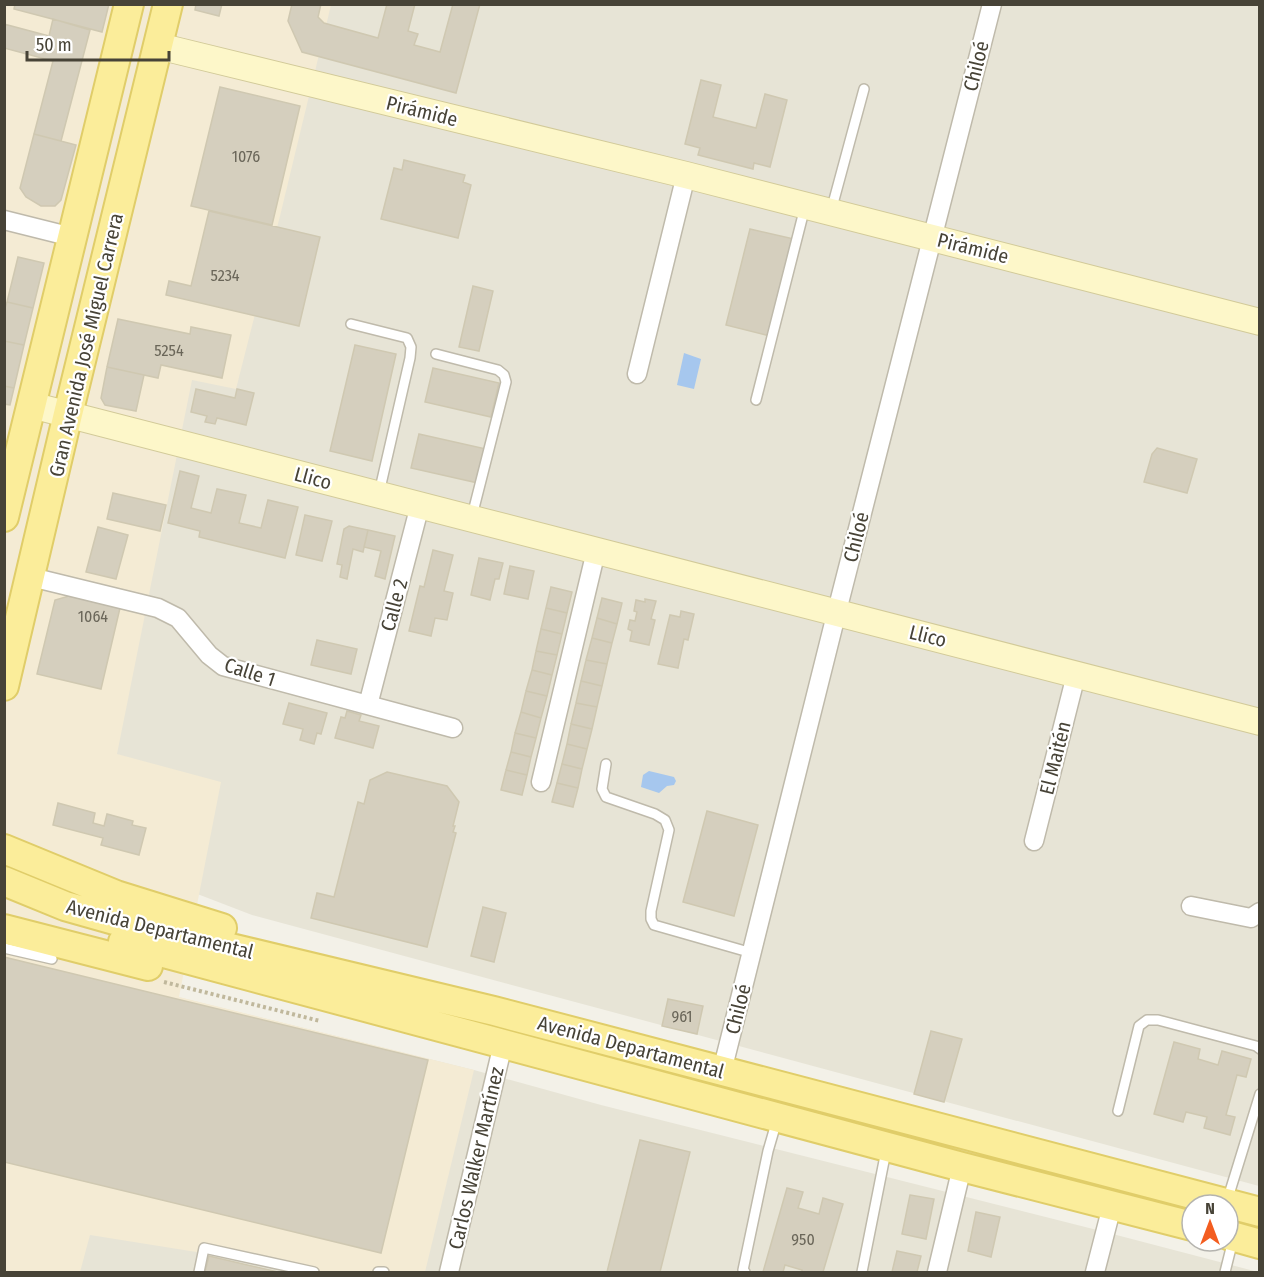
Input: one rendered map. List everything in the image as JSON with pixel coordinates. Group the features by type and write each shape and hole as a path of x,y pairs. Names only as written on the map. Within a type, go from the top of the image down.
{"main road":[{"name":"Gran Avenida José Miguel Carrera","path":"4,517 129,4"},
{"name":"Gran Avenida José Miguel Carrera","path":"4,686 168,4"},
{"path":"119,47 137,44 158,46"},
{"path":"4,849 116,895 262,940 395,976 494,1011"},
{"name":"Avenida Departamental","path":"4,881 65,906 118,921 494,1011 1189,1193"},
{"name":"Avenida Departamental","path":"4,903 68,927 962,1167 1180,1223"},
{"path":"4,929 360,1021 409,1029 471,1035"},
{"name":"Avenida Departamental","path":"1240,1207 1260,1212"}],"street":[{"name":"Chiloé","path":"722,1071 992,4"},
{"name":"Pirámide","path":"158,46 686,175 1260,322"},
{"path":"637,374 686,175"},
{"path":"4,220 72,237"},
{"name":"Llico","path":"31,405 1260,722"},
{"name":"Calle 2","path":"368,705 420,505"},
{"path":"541,782 596,551"},
{"name":"Calle 1","path":"31,577 158,608 178,618 209,655 223,666 453,728"},
{"name":"El Maitén","path":"1034,841 1076,675"},
{"path":"1191,906 1251,918 1260,912"},
{"name":"Carlos Walker Martínez","path":"448,1272 503,1044"},
{"path":"937,1272 962,1167"},
{"path":"1095,1272 1112,1206"}],"lane":[{"path":"831,212 864,89"},
{"path":"756,400 806,206"},
{"path":"351,324 407,338 411,347 379,495"},
{"path":"436,354 498,370 504,375 506,382 471,519"},
{"path":"606,764 602,789 606,797 655,814 665,820 669,830 651,911 654,925 752,953"},
{"path":"4,948 52,959"},
{"path":"1118,1111 1139,1026 1147,1020 1158,1020 1260,1049"},
{"path":"1230,1193 1260,1094"},
{"path":"745,1272 743,1270 766,1161 778,1117"},
{"path":"861,1272 887,1147"},
{"path":"199,1272 204,1248 314,1272"},
{"path":"1225,1272 1234,1253"},
{"path":"378,1272 384,1272"}],"shaded area":[{"path":"5,5 331,5 236,389 192,380 117,754 221,782 179,997 474,1070 425,1272 322,1272 90,1235 80,1272 5,1272"},
{"path":"196,5 1259,5 1259,1186 252,915 5,820"},
{"path":"178,997 474,1070 601,1105 1258,1272 5,1272"}],"water":[{"path":"684,353 701,359 694,389 677,385"},
{"path":"649,771 674,777 676,781 674,785 667,786 659,793 641,787 643,775"}],"building":[{"path":"15,4 109,4 102,32 14,9"},
{"path":"196,4 222,4 219,16 195,10"},
{"path":"292,4 321,4 318,17 324,23 378,38 387,4 415,4 408,31 418,34 414,45 440,52 453,4 480,4 456,93 302,52 288,21"},
{"path":"53,19 90,30 61,141 34,134 53,61 4,48 4,24 49,36"},
{"path":"701,80 721,85 713,117 756,128 765,94 787,100 770,167 754,163 753,169 698,155 700,148 685,144"},
{"path":"220,87 300,106 272,225 191,206"},
{"path":"34,134 76,145 61,200 55,206 41,206 26,197 20,188"},
{"path":"404,160 465,175 463,182 471,185 458,238 381,219 394,168 402,170"},
{"path":"209,211 320,237 299,326 166,295 169,281 191,286"},
{"path":"750,229 794,239 770,336 726,325"},
{"path":"18,257 44,263 33,308 7,302"},
{"path":"473,286 493,291 479,351 459,347"},
{"path":"7,302 33,308 24,345 4,341 4,311"},
{"path":"118,319 190,334 191,327 231,335 222,378 161,365 158,378 107,367"},
{"path":"4,341 24,345 14,388 4,386"},
{"path":"355,345 396,354 372,461 330,451"},
{"path":"107,367 144,375 136,411 105,405 101,398"},
{"path":"433,368 499,383 491,417 425,402"},
{"path":"4,386 14,388 10,405 4,404"},
{"path":"196,389 235,398 237,389 254,393 246,425 217,418 215,424 205,422 207,416 191,412"},
{"path":"419,434 486,449 478,483 411,468"},
{"path":"1157,448 1197,459 1187,493 1144,482 1152,454"},
{"path":"180,471 199,476 191,508 211,513 217,489 246,495 239,523 261,528 268,500 298,507 285,558 199,537 200,531 168,523"},
{"path":"113,493 166,505 160,531 107,519"},
{"path":"305,515 332,521 322,561 296,555"},
{"path":"349,526 368,530 363,552 353,549 347,579 340,577 342,565 337,564 344,529"},
{"path":"98,527 128,535 116,579 86,572"},
{"path":"368,530 395,536 385,579 375,576 381,551 364,547"},
{"path":"433,550 453,555 444,591 453,593 447,620 435,618 431,636 409,631 420,586 424,587"},
{"path":"479,558 503,563 499,579 495,579 490,600 471,595"},
{"path":"510,566 534,571 528,599 504,594"},
{"path":"551,587 572,592 567,613 546,608"},
{"path":"69,596 120,608 101,689 37,674 55,600"},
{"path":"602,598 622,603 617,624 597,618"},
{"path":"645,599 656,601 651,619 655,620 649,645 630,641 632,631 628,629 630,620 635,621 636,600 645,602"},
{"path":"546,608 567,613 562,634 541,629"},
{"path":"681,611 694,614 688,640 684,639 678,668 658,664 670,615 680,617"},
{"path":"597,618 617,624 612,643 592,638"},
{"path":"541,629 562,634 557,655 536,651"},
{"path":"592,638 612,643 607,664 586,660"},
{"path":"317,640 357,649 351,674 311,665"},
{"path":"536,651 557,655 552,675 532,670"},
{"path":"586,660 607,664 602,686 581,681"},
{"path":"532,670 552,675 547,696 526,691"},
{"path":"581,681 602,686 597,707 576,703"},
{"path":"526,691 547,696 541,718 521,712"},
{"path":"289,703 327,713 321,734 317,733 314,744 300,740 303,729 283,724"},
{"path":"576,703 597,707 592,729 571,724"},
{"path":"347,711 361,715 359,721 379,726 373,748 335,738 341,717 345,718"},
{"path":"521,712 541,718 536,738 515,733"},
{"path":"571,724 592,729 587,749 567,744"},
{"path":"515,733 536,738 531,757 511,752"},
{"path":"567,744 587,749 582,769 562,764"},
{"path":"511,752 531,757 527,775 506,770"},
{"path":"562,764 582,769 578,788 557,783"},
{"path":"506,770 527,775 522,795 501,790"},
{"path":"387,772 447,786 459,802 453,826 455,826 453,832 456,833 427,947 311,918 317,893 334,897 358,802 364,804 370,780"},
{"path":"557,783 578,788 573,807 552,802"},
{"path":"58,803 95,813 93,823 104,826 107,814 133,821 132,825 146,828 139,855 101,845 103,838 53,825"},
{"path":"707,811 758,825 734,916 683,902"},
{"path":"483,907 506,913 494,962 471,956"},
{"path":"4,957 428,1060 381,1253 4,1162"},
{"path":"668,999 703,1006 697,1034 662,1026"},
{"path":"931,1031 962,1039 944,1102 914,1094"},
{"path":"1174,1042 1200,1049 1198,1059 1218,1065 1222,1051 1251,1059 1246,1077 1237,1075 1226,1115 1235,1117 1230,1135 1204,1128 1207,1117 1186,1112 1183,1122 1154,1114"},
{"path":"640,1140 690,1152 660,1272 607,1272"},
{"path":"787,1188 803,1192 798,1208 819,1214 823,1198 843,1204 823,1272 802,1272 802,1270 785,1265 783,1272 763,1272"},
{"path":"910,1195 934,1199 926,1239 902,1234"},
{"path":"976,1212 1000,1217 991,1257 968,1251"},
{"path":"897,1251 921,1256 917,1272 892,1272"},
{"path":"209,1256 278,1272 205,1272"}]}
